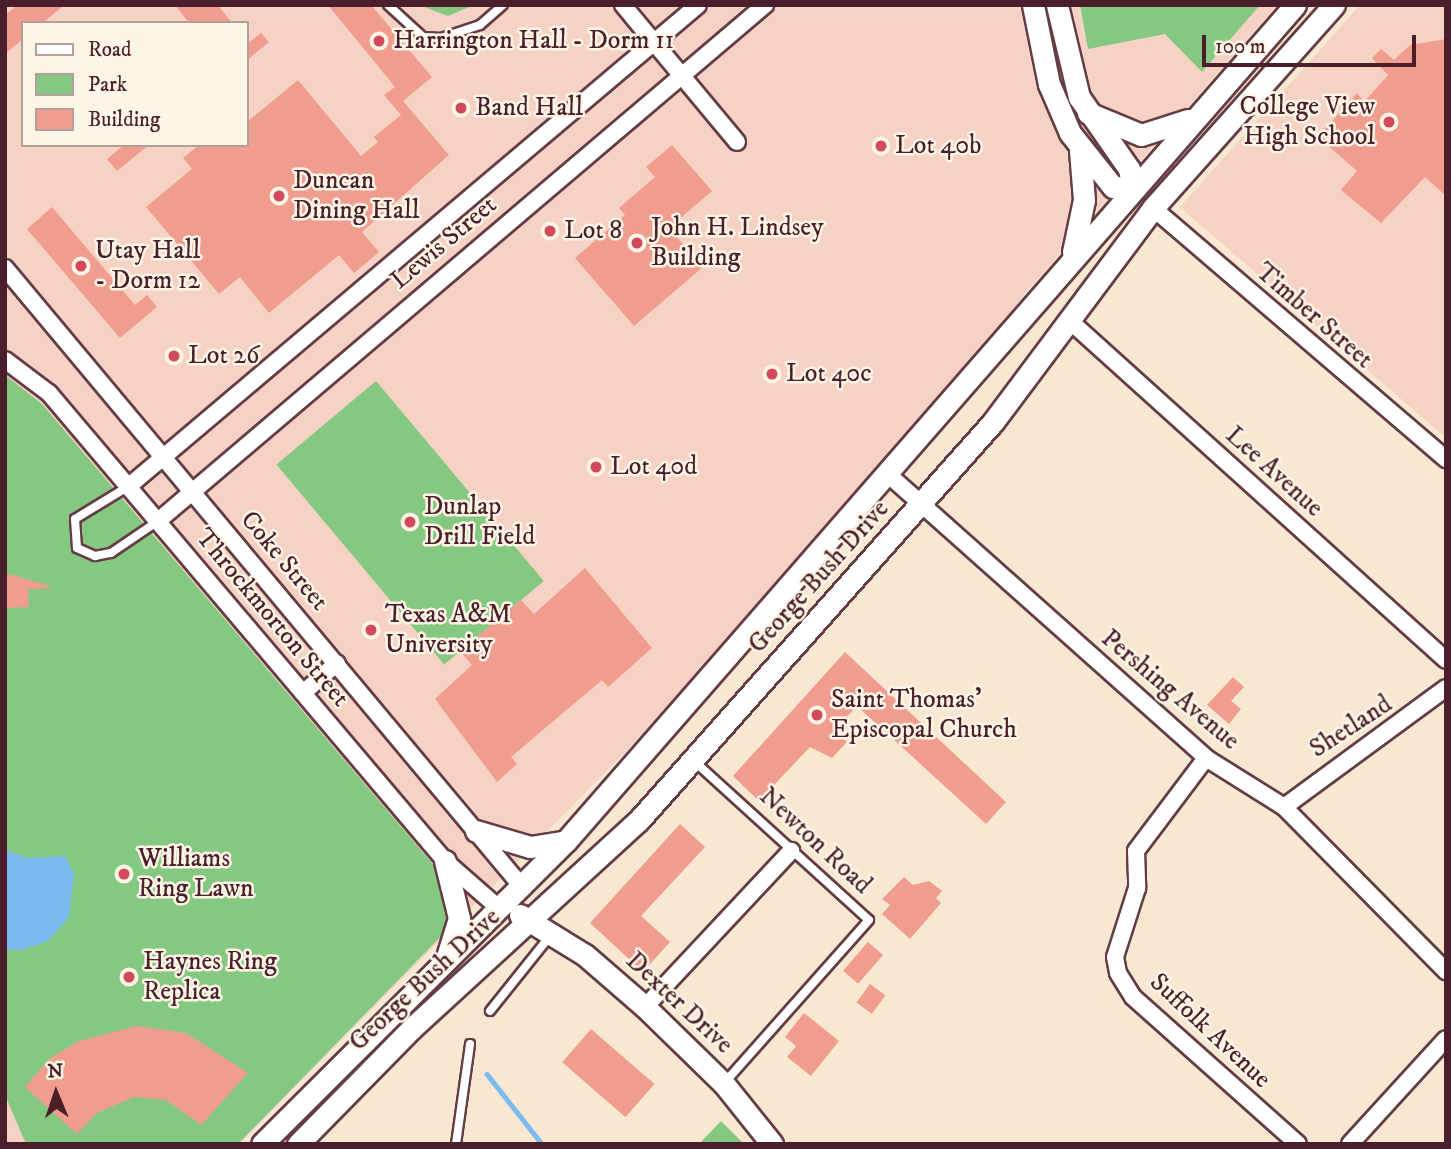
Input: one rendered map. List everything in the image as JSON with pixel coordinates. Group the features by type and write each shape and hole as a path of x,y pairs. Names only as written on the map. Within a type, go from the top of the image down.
{"main road":[{"path":"1033,5 1049,84 1079,148 1113,187 1133,188"},
{"path":"1057,5 1085,111 1129,169 1133,188 1153,208"},
{"name":"George Bush Drive","path":"262,1144 501,910 566,841 890,476 1070,260 1295,5"},
{"name":"George Bush Drive","path":"298,1144 356,1082 534,919 693,760 921,505 1070,321 1153,208 1334,5"},
{"path":"1085,111 1141,135 1196,116"},
{"path":"1070,260 1084,200 1079,148"},
{"path":"476,831 530,847 566,841"},
{"path":"445,861 459,918 446,961"},
{"path":"523,888 534,919"},
{"path":"501,910 534,919"},
{"name":"Dexter Drive","path":"534,919 645,1007 723,1084 772,1144"}],"street":[{"path":"623,5 737,142"},
{"name":"Lewis Street","path":"129,486 698,5"},
{"name":"Lewis Street","path":"158,521 765,5"},
{"name":"Timber Street","path":"1153,208 1446,459"},
{"name":"Coke Street","path":"5,268 523,888"},
{"name":"Lee Avenue","path":"1070,321 1446,660"},
{"name":"Throckmorton Street","path":"5,360 42,386 445,861 501,910"},
{"name":"Pershing Avenue","path":"890,476 1206,758 1284,807 1446,971"},
{"path":"303,693 337,663"},
{"name":"Shetland","path":"1284,807 1446,688"},
{"name":"Suffolk Avenue","path":"1206,758 1136,851 1137,888 1115,957 1118,973 1132,997 1298,1144"},
{"path":"645,1007 791,851"},
{"path":"1350,1144 1446,1039"}],"lane":[{"path":"388,5 423,37 441,38 480,25 503,5"},
{"path":"129,486 75,519 77,548 95,556 111,553 158,521"},
{"name":"Newton Road","path":"693,760 869,919 723,1084"},
{"path":"490,1011 552,933"},
{"path":"456,1144 470,1044"}],"shaded area":[{"name":"Texas A&M University","path":"5,5 1277,5 1028,290 940,401 635,742 239,1144 5,1144"},
{"path":"1360,5 1446,5 1446,438 1180,207"}],"green space":[{"path":"419,5 474,5 448,16"},
{"path":"1080,5 1260,5 1202,72 1165,34 1088,49"},
{"path":"5,375 42,404 436,868 454,923 238,1144 26,1144 5,1095"},
{"name":"Dunlap Drill Field","path":"376,381 544,581 444,664 276,465"},
{"path":"721,1121 744,1144 699,1144"}],"water":[{"path":"5,850 27,858 65,856 74,874 69,917 48,941 22,950 5,950"}],"building":[{"path":"18,5 64,5 45,21 21,21 21,41 5,54 5,15"},
{"path":"175,5 218,5 230,21 187,21"},
{"name":"Duncan Dining Hall","path":"328,5 371,5 432,77 403,101 449,155 362,232 379,252 354,273 339,255 269,313 240,277 219,294 146,207 192,169 183,158 197,147 248,147 248,121 298,80 361,156 378,142 374,137 401,115 384,95 395,87"},
{"path":"261,33 269,42 248,59 248,43"},
{"name":"College View High School","path":"1446,39 1446,196 1425,177 1381,223 1341,190 1357,171 1318,137 1357,93 1364,102 1388,75 1372,58 1381,49 1394,60 1410,45"},
{"name":"John H. Lindsey Building","path":"672,145 712,191 669,228 703,267 634,326 575,258 625,215 619,208 655,177 646,167"},
{"path":"122,147 147,147 117,171 107,159"},
{"name":"Utay Hall - Dorm 12","path":"52,207 135,305 147,295 157,307 120,338 27,229"},
{"path":"585,568 652,648 608,687 602,680 511,757 517,764 497,782 435,699 472,665 460,651 521,600 534,614"},
{"path":"5,573 50,588 28,589 29,607 5,608"},
{"path":"845,652 1006,802 986,824 857,706 842,722 847,727 840,735 847,742 832,758 810,747 759,801 733,776"},
{"path":"1233,677 1244,687 1231,701 1241,709 1229,724 1207,705"},
{"path":"680,824 705,847 641,916 670,942 643,972 590,923"},
{"path":"904,877 913,885 929,881 942,891 936,898 941,903 910,939 882,914 890,905 882,899"},
{"path":"868,942 883,955 858,984 843,971"},
{"path":"870,984 885,995 872,1014 856,1003"},
{"path":"804,1013 839,1041 811,1076 787,1057 796,1046 785,1037"},
{"path":"137,1026 186,1033 248,1073 201,1125 166,1100 134,1097 97,1113 77,1134 25,1087 49,1059 79,1041"},
{"path":"591,1029 654,1084 626,1117 562,1062"}],"waterway":[{"path":"487,1074 542,1144"}],"place":[{"name":"Harrington Hall - Dorm 11","path":"379,41"},
{"name":"Band Hall","path":"461,108"},
{"name":"College View High School","path":"1389,122"},
{"name":"Lot 40b","path":"881,146"},
{"name":"Duncan Dining Hall","path":"279,196"},
{"name":"Lot 8","path":"550,231"},
{"name":"John H. Lindsey Building","path":"637,243"},
{"name":"Utay Hall - Dorm 12","path":"81,266"},
{"name":"Lot 26","path":"174,356"},
{"name":"Lot 40c","path":"772,374"},
{"name":"Lot 40d","path":"596,467"},
{"name":"Dunlap Drill Field","path":"410,522"},
{"name":"Texas A&M University","path":"371,630"},
{"name":"Saint Thomas' Episcopal Church","path":"817,715"},
{"name":"Williams Ring Lawn","path":"124,874"},
{"name":"Haynes Ring Replica","path":"129,977"}]}
